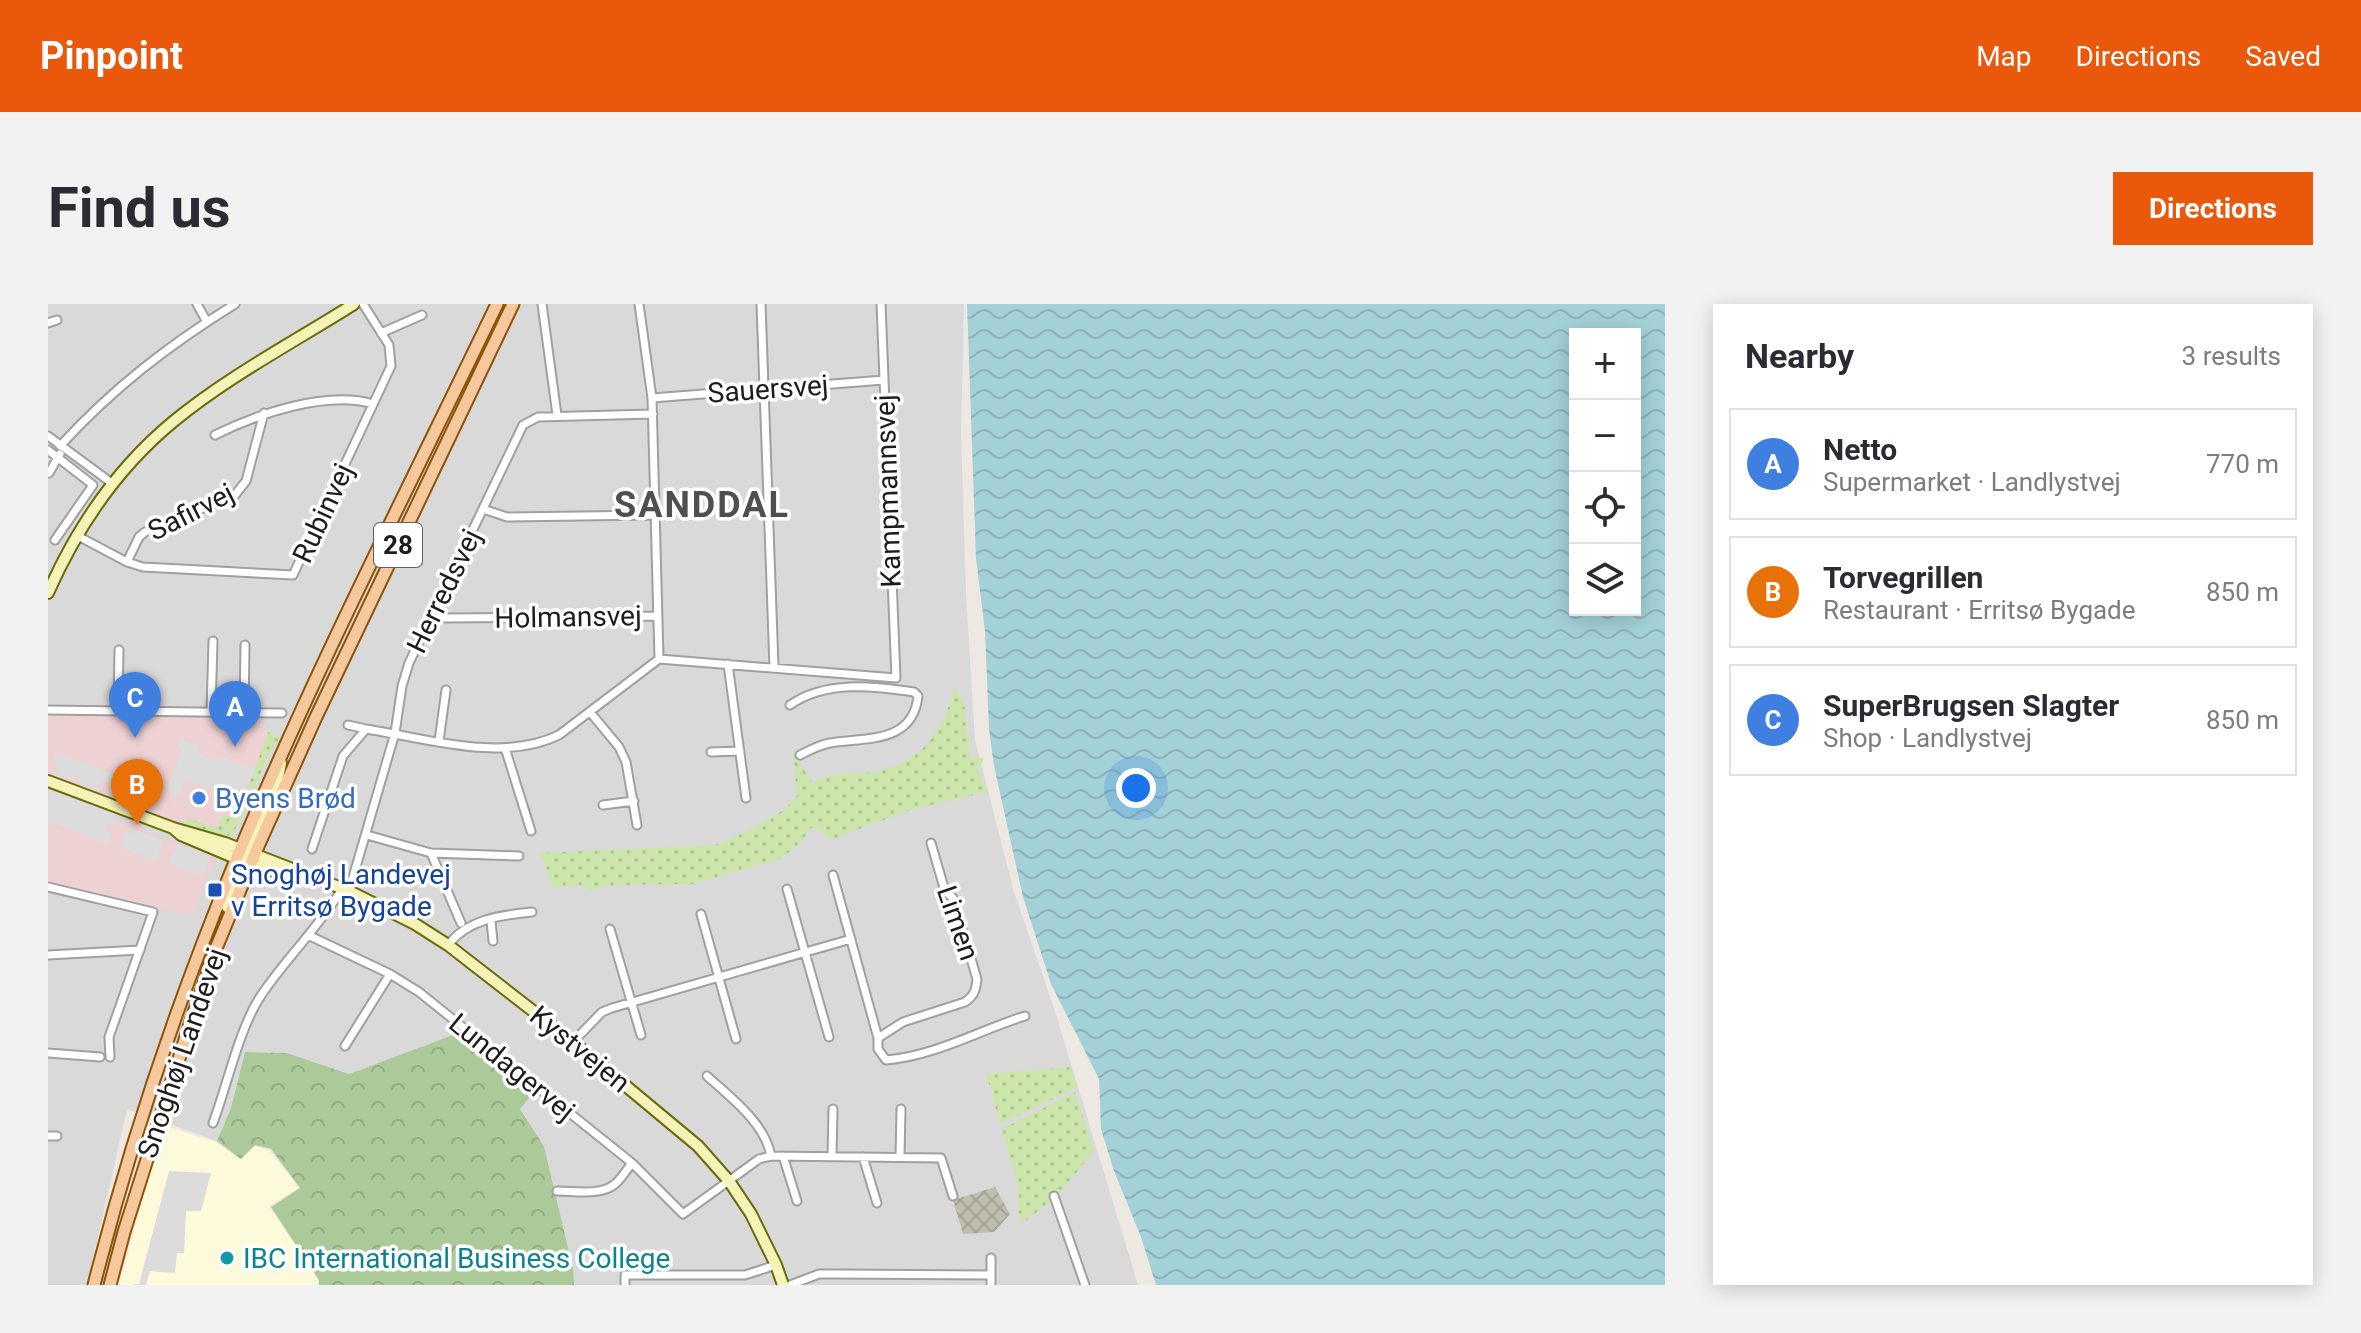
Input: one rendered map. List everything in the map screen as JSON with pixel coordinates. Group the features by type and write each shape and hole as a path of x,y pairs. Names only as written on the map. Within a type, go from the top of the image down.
{"main road":[{"name":"Snoghøj Landevej","path":"110,1285 170,1083 284,749 497,304"},
{"name":"Snoghøj Landevej","path":"94,1285 154,1079 246,857 513,304"}],"street":[{"path":"197,304 207,322"},
{"path":"49,473 62,448 91,412 135,372 235,304"},
{"path":"48,593 76,535 140,452 210,394 354,304"},
{"name":"Rubinvej","path":"76,535 143,567 293,575 391,366 389,345 363,304"},
{"path":"542,304 557,415"},
{"path":"639,304 653,414 659,659"},
{"path":"761,304 774,667"},
{"name":"Kampmannsvej","path":"829,672 896,678 881,304"},
{"path":"381,333 422,315"},
{"path":"48,323 57,320"},
{"name":"Sauersvej","path":"652,398 884,380"},
{"path":"215,435 264,413 344,399 373,404"},
{"name":"Safirvej","path":"127,562 139,537 145,532 235,495 242,489 264,413"},
{"name":"Herredsvej","path":"213,1123 247,1025 261,995 346,890 367,835 395,733 409,663 523,425 538,417 557,415 653,414"},
{"path":"48,436 113,484"},
{"path":"48,450 93,485 55,540"},
{"path":"483,509 507,517 654,515"},
{"name":"Holmansvej","path":"433,613 445,618 656,616"},
{"path":"211,712 213,641"},
{"path":"244,713 245,645"},
{"path":"118,710 119,650"},
{"path":"348,725 439,741 505,748 545,742 559,735 659,659 829,672 832,687"},
{"path":"728,664 746,798"},
{"path":"790,705 813,692 832,687 914,692 918,696 907,721 891,734 866,741 831,743 800,755"},
{"path":"439,741 446,690"},
{"path":"48,710 282,713"},
{"path":"590,712 619,747 626,762 637,825"},
{"path":"312,849 343,756 366,729"},
{"path":"505,748 531,831"},
{"path":"711,752 740,751"},
{"name":"Kystvejen","path":"48,781 173,828 186,830 246,857 346,890 415,924 448,945 573,1042 698,1146 729,1181 751,1214 783,1285"},
{"path":"603,805 634,801"},
{"path":"367,835 431,853 519,856"},
{"name":"Limen","path":"878,1038 903,1022 965,1002 973,997 976,988 977,979 953,898 945,891 931,843"},
{"path":"431,853 461,923"},
{"path":"833,875 878,1038 878,1049 886,1060 952,1044 989,1027 1025,1016"},
{"path":"48,887 153,912 109,1037 110,1057"},
{"path":"787,889 829,1037"},
{"path":"448,945 458,932 479,922 491,921 497,915 532,912"},
{"path":"701,914 736,1039"},
{"path":"491,921 493,941"},
{"path":"610,929 641,1035"},
{"name":"Lundagervej","path":"310,936 390,974 419,992 632,1163 683,1214 729,1181"},
{"path":"573,1042 602,1012 851,939"},
{"path":"48,955 140,950"},
{"path":"345,1046 390,974"},
{"path":"48,1053 100,1057"},
{"path":"707,1076 744,1111 768,1140 771,1156"},
{"path":"832,1156 833,1109"},
{"path":"900,1156 901,1109"},
{"path":"729,1181 759,1159 771,1156 941,1158 953,1196"},
{"path":"783,1156 797,1201"},
{"path":"863,1157 877,1203"},
{"path":"557,1191 598,1191 607,1188 615,1184 632,1163"},
{"path":"1054,1196 1085,1285"},
{"path":"991,1258 991,1285"},
{"path":"625,1285 625,1275 745,1275 776,1265"},
{"path":"790,1285 819,1274 991,1275"},
{"path":"702,1276 702,1285"}],"shaded area":[{"path":"48,304 964,304 961,434 975,740 1014,892 1055,1011 1138,1285 574,1285 544,1146 520,1108 461,1032 349,1074 287,1053 245,1052 231,1108 217,1141 127,1109 87,1285 48,1285"},
{"path":"48,714 262,717 272,748 243,809 226,834 203,828 146,822 141,831 215,856 194,914 154,909 48,884 48,792 128,826 127,805 48,776"},
{"path":"180,740 199,746 197,753 220,761 222,757 256,769 239,799 185,780 179,795 167,791 182,748 177,746"},
{"path":"56,753 126,778 123,788 103,780 99,790 57,774"},
{"path":"53,789 116,813 115,825 107,823 105,830 112,833 108,844 48,821 48,802"},
{"path":"127,827 163,841 156,861 119,848"},
{"path":"177,844 211,856 203,875 168,863"},
{"path":"163,1125 216,1142 240,1160 255,1146 270,1151 299,1188 269,1206 318,1280 318,1285 119,1285"},
{"path":"169,1171 211,1173 201,1211 186,1211 184,1253 177,1253 175,1273 150,1271 146,1285 131,1285 139,1284"},
{"path":"995,1187 1010,1214 994,1232 963,1234 953,1200"}],"green space":[{"path":"954,687 964,702 970,757 984,758 978,771 987,792 913,809 830,840 813,826 798,846 779,859 693,884 617,885 587,891 585,885 553,888 540,853 716,845 756,827 785,809 797,796 793,752 812,782 838,775 879,771 908,760 930,741 938,729"},
{"path":"268,732 281,738 271,751 232,836 215,835 184,824 187,818 217,828 223,816 233,816 236,809 240,811"},
{"path":"461,1032 535,1091 520,1109 544,1146 574,1285 319,1285 319,1280 271,1207 300,1188 271,1149 255,1145 241,1159 217,1141 231,1108 245,1052 287,1053 349,1074"},
{"path":"1072,1067 1077,1087 1000,1124 986,1074"},
{"path":"1075,1092 1094,1151 1057,1196 1022,1224 1018,1213 1017,1183 1002,1129"}],"water":[{"path":"967,304 1665,304 1665,1285 1156,1285 1101,1129 1099,1079 1051,984 1023,897 994,766 989,729 985,631 976,558"}],"place":[{"name":"SuperBrugsen Slagter","path":"135,738"},
{"name":"Netto","path":"235,747"},
{"name":"Byens Brød","path":"199,798"},
{"name":"Torvegrillen","path":"137,825"},
{"name":"Snoghøj Landevej v Erritsø Bygade","path":"215,890"},
{"name":"IBC International Business College","path":"227,1258"}],"district":[{"name":"SANDDAL","path":"702,505"}]}
